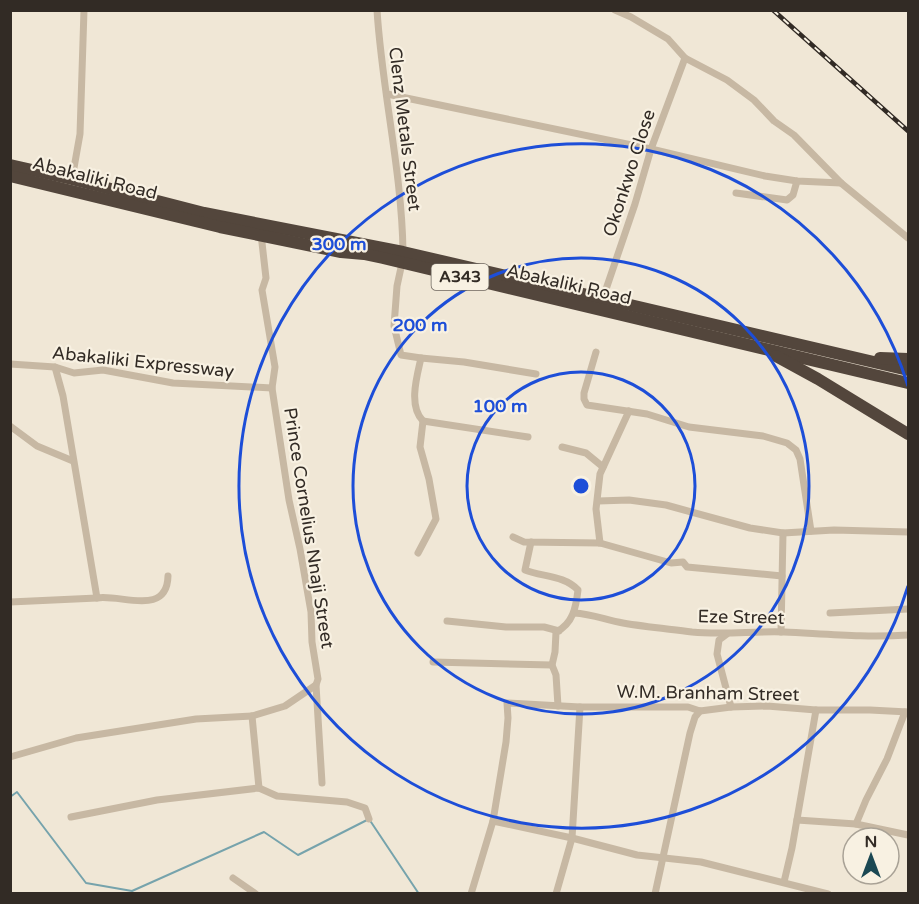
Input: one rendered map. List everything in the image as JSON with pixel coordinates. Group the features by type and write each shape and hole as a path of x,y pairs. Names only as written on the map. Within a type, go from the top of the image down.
{"highway":[{"name":"Abakaliki Road","path":"10,165 72,178 204,213 603,298 909,370"},
{"name":"Abakaliki Road","path":"10,176 210,224 341,252 402,257 909,383"},
{"path":"765,349 909,434"},
{"path":"846,356 909,359"}],"street":[{"path":"72,178 80,134 84,10"},
{"name":"Clenz Metals Street","path":"376,10 402,226 402,257 394,306 394,326 400,355 421,357"},
{"path":"615,10 668,39 685,58 727,80 754,100 774,121 794,135 841,183 909,238"},
{"name":"Okonkwo Close","path":"603,298 651,149 685,58"},
{"path":"387,94 651,149 765,176 797,181 841,183"},
{"path":"736,193 787,200 793,195 797,181"},
{"name":"Prince Cornelius Nnaji Street","path":"261,234 266,278 262,290 275,367 272,388 289,500 311,612 312,642 318,680 316,686 322,783"},
{"path":"596,352 584,399 587,405 629,411 689,427 763,436 787,443 796,450 800,459 811,531"},
{"path":"528,437 423,421 417,414 415,391 421,357 536,374"},
{"name":"Abakaliki Expressway","path":"10,364 55,367 74,372 103,370 173,383 272,388"},
{"path":"55,367 63,396 97,598"},
{"path":"600,543 596,509 600,474 629,411"},
{"path":"418,553 436,519 429,479 420,447 423,421"},
{"path":"10,426 37,446 73,461"},
{"path":"562,447 586,453 603,467"},
{"path":"598,501 629,500 666,504 750,528 783,533 909,532"},
{"path":"781,632 783,533"},
{"path":"513,537 524,542 600,543 671,563 683,562 687,567 782,576"},
{"path":"531,542 525,570 537,575 556,578 578,590 574,613 566,626 556,632 552,665 556,675 558,706"},
{"path":"10,602 97,598 138,601 156,598 164,592 168,585 168,576"},
{"path":"830,613 909,609"},
{"name":"Eze Street","path":"574,613 591,614 603,619 630,624 728,634 781,632 877,637 909,635"},
{"path":"447,621 506,627 544,627 559,631"},
{"path":"728,634 719,640 717,654 731,707"},
{"path":"433,662 552,665"},
{"path":"10,758 76,738 196,719 252,716 285,706 316,686"},
{"name":"W.M. Branham Street","path":"493,821 506,742 507,703 580,707 688,707 700,711 767,706 816,710 907,712"},
{"path":"556,894 572,838 580,707"},
{"path":"784,882 816,710"},
{"path":"656,894 690,733 695,717 700,711"},
{"path":"856,824 907,712"},
{"path":"252,716 259,788"},
{"path":"71,817 157,800 259,788 277,796 347,802 365,808 369,819"},
{"path":"797,820 856,824 909,835"},
{"path":"471,894 493,821 637,855 701,862 828,894"},
{"path":"233,878 256,894"}],"waterway":[{"path":"10,797 17,792 86,883 132,891 264,832 298,855 369,819 419,894"}],"railway":[{"path":"773,10 908,131"}]}
